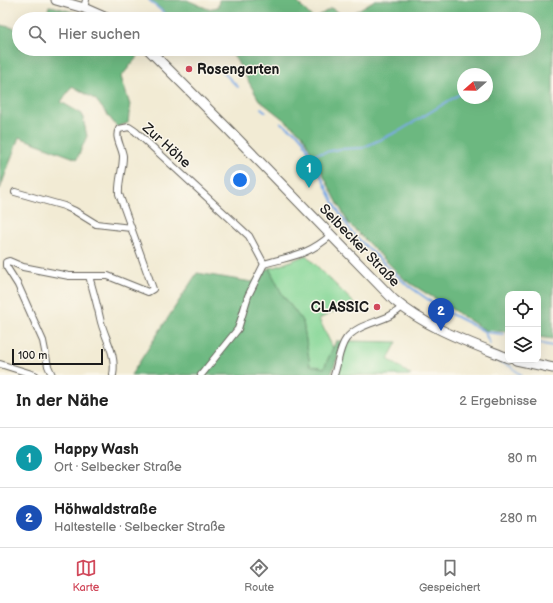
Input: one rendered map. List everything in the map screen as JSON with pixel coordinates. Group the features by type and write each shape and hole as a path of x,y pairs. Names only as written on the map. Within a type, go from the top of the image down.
{"main road":[{"path":"56,0 85,4 98,12"},
{"name":"Selbecker Straße","path":"155,56 331,235 380,288 402,307 441,331 505,357"},
{"path":"530,363 553,368"}],"street":[{"name":"Zur Höhe","path":"52,375 48,366 43,341 18,285 5,264 9,261 23,267 69,276 108,276 151,292 153,287 119,194 118,183 123,156 117,135 119,129 125,127 135,131 249,236 264,264"},
{"path":"15,192 64,206 76,211 96,224 131,228"},
{"path":"201,375 238,329 248,296 264,264 309,252 331,235"},
{"path":"89,276 100,319 112,353 113,375"},
{"path":"334,375 345,340 364,327 392,316 402,307"},
{"path":"0,364 35,375"}],"green space":[{"path":"149,0 187,0 208,9 218,7 219,0 295,0 307,12 164,12"},
{"path":"375,0 553,0 553,339 541,337 541,291 505,291 505,332 485,330 405,280 348,223 302,134 259,100 234,56 541,56 541,12 355,12"},
{"path":"49,6 72,12 48,12"},
{"path":"331,8 338,12 325,12"},
{"path":"0,25 12,28 12,56 138,56 121,77 130,105 128,123 117,127 96,100 72,86 61,102 82,114 87,136 77,159 19,137 0,189"},
{"path":"306,255 358,307 337,310 319,319 333,348 324,368 310,365 303,322 282,294 269,268 276,267"},
{"path":"269,268 282,294 303,322 310,365 324,368 336,341 344,341 331,375 131,375 197,273 252,282"},
{"path":"347,341 397,342 388,359 411,375 337,375"}],"waterway":[{"path":"149,0 163,12"},
{"path":"221,70 238,87"},
{"path":"311,155 340,149 362,148 401,130 457,96"},
{"path":"261,108 266,112"},
{"path":"281,123 297,133 303,140 338,211 353,234 406,284 443,310 484,331 490,344"},
{"path":"485,332 503,334"},
{"path":"541,344 553,346"},
{"path":"494,359 510,366 521,375"}],"place":[{"name":"Rosengarten","path":"189,69"},
{"name":"Happy Wash","path":"309,188"},
{"name":"CLASSIC","path":"377,307"},
{"name":"Höhwaldstraße","path":"441,331"}]}
